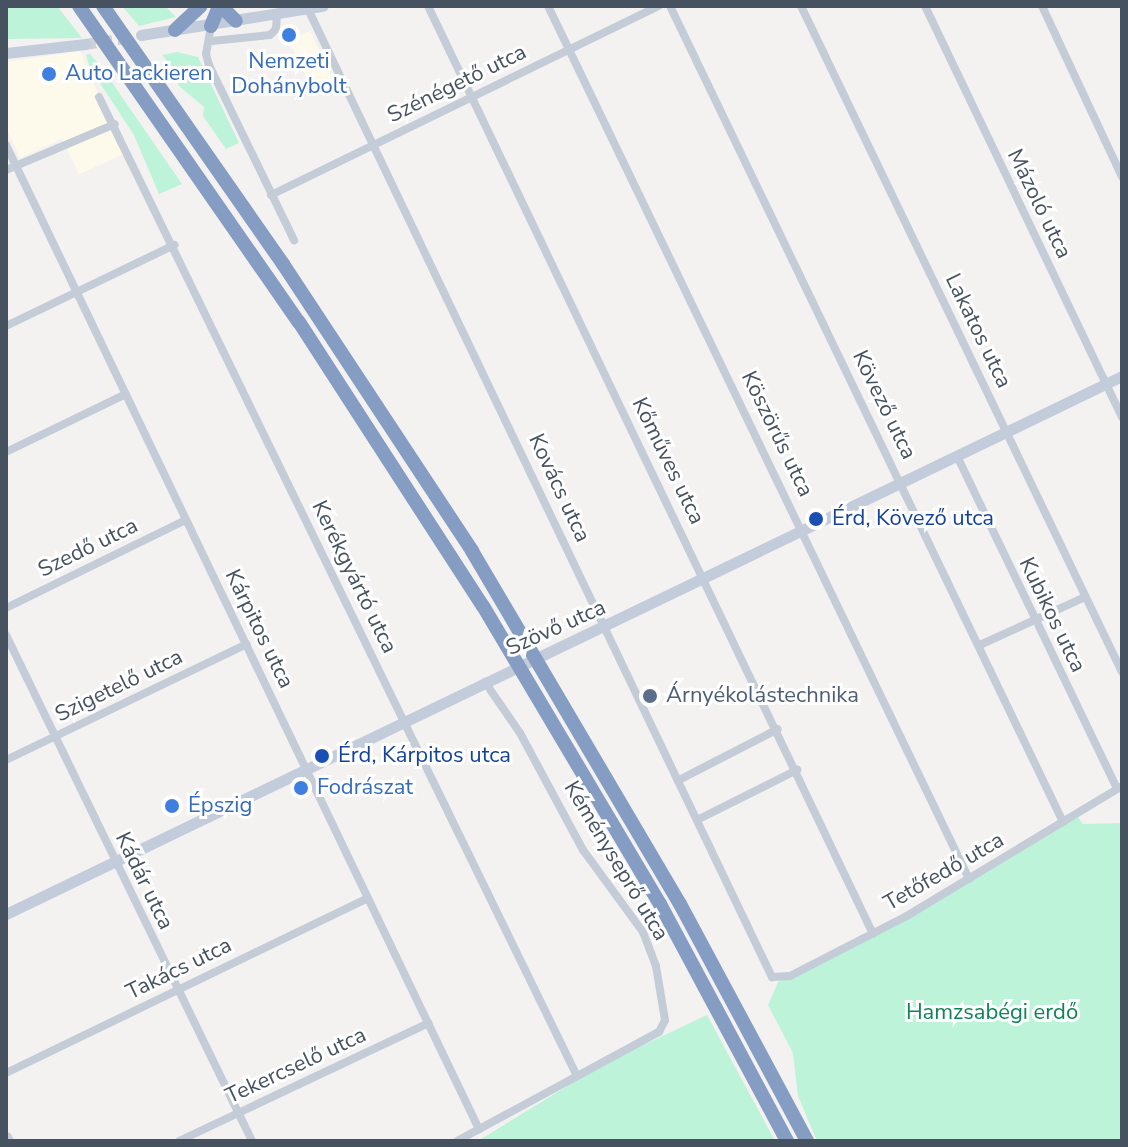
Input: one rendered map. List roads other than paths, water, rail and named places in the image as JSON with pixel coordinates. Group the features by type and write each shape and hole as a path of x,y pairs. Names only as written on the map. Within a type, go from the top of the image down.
{"highway":[{"path":"66,6 108,48"},
{"path":"79,6 299,322 483,606 660,904 787,1141"},
{"path":"103,6 472,551 680,904 807,1141"},
{"path":"115,6 145,65"},
{"path":"175,30 201,6"},
{"path":"208,6 212,33"},
{"path":"212,33 220,6 236,21"}],"street":[{"path":"294,240 206,54 212,33 236,21 323,6"},
{"name":"Kőműves utca","path":"428,6 778,729 873,934"},
{"name":"Köszörűs utca","path":"548,6 804,530 969,879"},
{"name":"Szénégető utca","path":"271,195 659,6"},
{"name":"Kövező utca","path":"670,6 982,644 1063,822"},
{"name":"Lakatos utca","path":"801,6 1122,672"},
{"name":"Mázoló utca","path":"925,6 1122,417"},
{"path":"1042,6 1122,177"},
{"name":"Kovács utca","path":"307,7 371,146 699,819 754,946 768,973 779,980"},
{"path":"141,35 175,30 270,35 276,29 277,14"},
{"path":"6,53 85,44"},
{"name":"Kerékgyártó utca","path":"99,97 115,124 576,1074"},
{"path":"10,168 115,124"},
{"name":"Kárpitos utca","path":"6,145 10,168 126,394 479,1129"},
{"path":"6,326 174,245"},
{"name":"Szövő utca","path":"6,914 485,682 705,580 900,480 957,456 1122,376"},
{"path":"6,452 126,394"},
{"name":"Kubikos utca","path":"957,456 1035,622 1120,788"},
{"name":"Szedő utca","path":"6,608 186,520"},
{"path":"982,644 1085,597"},
{"name":"Kádár utca","path":"6,635 52,738 252,1141"},
{"name":"Szigetelő utca","path":"6,760 247,644"},
{"name":"Kéményseprő utca","path":"485,682 520,733 583,850 643,932 656,966 664,1026 576,1074"},
{"path":"679,780 778,729"},
{"path":"699,819 797,770"},
{"name":"Tetőfedő utca","path":"779,980 873,934 1120,788"},
{"name":"Takács utca","path":"6,1073 368,898"},
{"name":"Tekercselő utca","path":"179,1141 429,1023"},
{"path":"457,1141 576,1074"}],"tunnel":[{"path":"85,44 132,37"}],"place":[{"name":"Nemzeti Dohánybolt","path":"289,35"},
{"name":"Auto Lackieren","path":"49,74"},
{"name":"Érd, Kövező utca","path":"816,519"},
{"name":"Árnyékolástechnika","path":"650,696"},
{"name":"Érd, Kárpitos utca","path":"322,756"},
{"name":"Fodrászat","path":"301,788"},
{"name":"Épszig","path":"172,806"}],"park label":[{"name":"Hamzsabégi erdő","path":"992,1013"}]}
